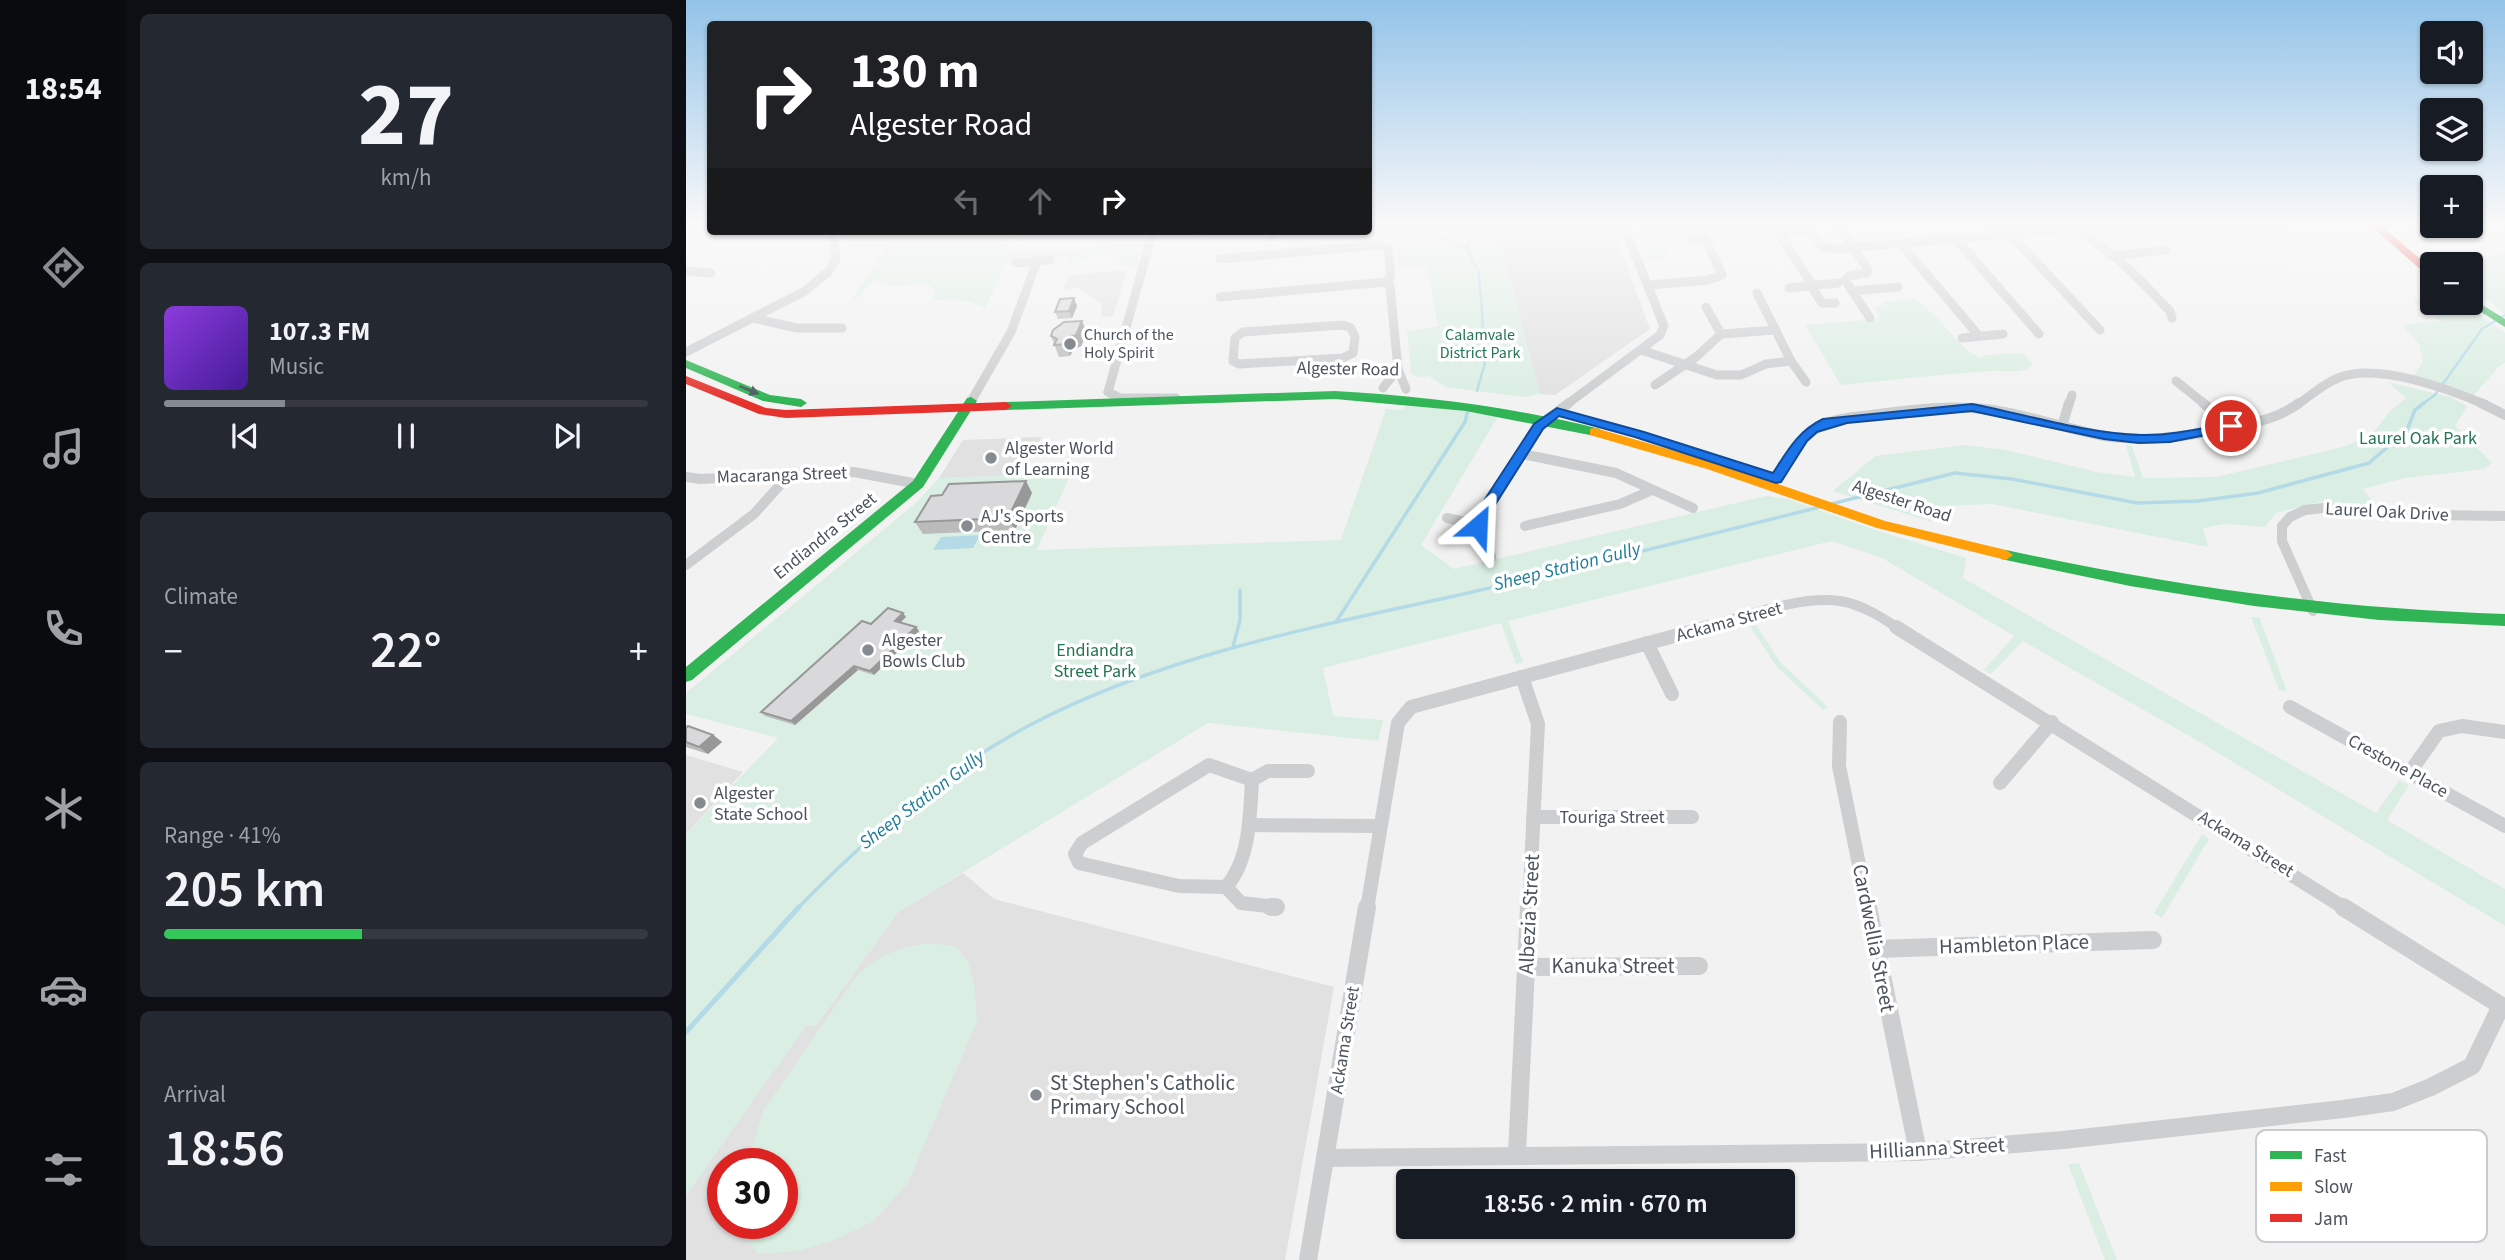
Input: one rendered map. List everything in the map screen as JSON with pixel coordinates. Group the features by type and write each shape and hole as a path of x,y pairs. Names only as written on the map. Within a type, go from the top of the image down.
{"main road":[{"path":"2483,308 2505,324"},
{"name":"Algester Road","path":"686,364 783,402 1076,404 1335,395 1400,397 1552,415 1640,434 1860,512 1993,552 2154,587 2313,611 2395,617 2505,620"},
{"name":"Algester Road","path":"686,380 763,411 786,414 1108,392 1334,386 1406,389 1503,400 1552,415"},
{"name":"Endiandra Street","path":"686,676 918,484 970,402"}],"street":[{"path":"686,352 811,286"},
{"path":"970,402 1011,335 1031,286"},
{"path":"1076,404 1098,399 1108,392 1138,286"},
{"path":"1220,297 1343,286"},
{"path":"1390,286 1398,369 1406,389"},
{"path":"1491,557 1478,526 1481,516 1538,426 1660,335 1664,326 1648,286"},
{"path":"1788,288 1812,286 1822,303 1835,303"},
{"path":"1850,286 1870,318"},
{"path":"1852,291 1898,286"},
{"path":"1934,286 1955,306 1979,336"},
{"path":"1997,286 2039,334"},
{"path":"2059,286 2100,330"},
{"path":"2143,286 2170,311 2172,318"},
{"path":"1757,293 1791,361 1806,382"},
{"path":"1706,307 1721,334"},
{"path":"753,318 782,327 804,330 842,328"},
{"path":"1343,325 1352,328 1354,332 1353,353 1343,358 1239,364 1233,361 1235,338 1243,332 1343,325"},
{"path":"1656,385 1721,334 1776,330"},
{"path":"1962,338 2003,334"},
{"path":"1641,350 1717,375 1741,374 1766,364 1791,361"},
{"path":"1383,388 1398,369"},
{"path":"1774,482 1802,438 1813,429 1837,420 1963,407 1989,409 2062,426 2139,439 2170,438 2275,418 2291,411 2338,377 2371,373 2420,383 2480,402 2505,415"},
{"path":"2176,381 2231,426"},
{"path":"1108,392 1121,398 1206,400"},
{"path":"2062,426 2072,395"},
{"path":"1522,454 1616,473 1640,482 1650,491 1675,498 1693,508"},
{"name":"Macaranga Street","path":"686,477 700,479 862,472 918,484"},
{"path":"686,565 769,502 789,475"},
{"path":"1525,526 1620,504 1650,491"},
{"name":"Laurel Oak Drive","path":"2313,611 2282,541 2282,526 2290,517 2305,510 2323,508 2430,515 2505,516"},
{"path":"1447,518 1478,526"},
{"name":"Ackama Street","path":"1308,1260 1398,723 1411,707 1429,700 1809,600 1841,601 1874,613 2052,722 2503,1007"},
{"path":"1647,643 1672,694"},
{"name":"Albezia Street","path":"1517,1154 1538,724 1522,677"},
{"name":"Crestone Place","path":"2290,707 2505,826"},
{"name":"Cardwellia Street","path":"1840,722 1839,766 1918,1152"},
{"path":"2000,783 2052,722"},
{"path":"2410,772 2438,731 2462,726 2505,732"},
{"path":"1252,780 1250,825 1235,877 1226,887 1179,886 1079,863 1074,854 1082,843 1200,768 1217,766 1252,780 1269,771 1308,771"},
{"name":"Touriga Street","path":"1533,817 1692,817"},
{"path":"1250,825 1380,826"},
{"path":"1226,887 1232,899 1242,905 1276,907"},
{"name":"Hambleton Place","path":"1876,949 2153,940"},
{"name":"Kanuka Street","path":"1527,967 1699,966"},
{"name":"Hillianna Street","path":"1325,1158 1918,1152 2090,1137 2393,1102 2431,1087 2472,1066 2503,1007"}],"shaded area":[{"path":"1064,286 1122,286 1113,316 1102,317 1101,303 1079,288 1063,289"},
{"path":"1511,286 1634,286 1650,329 1555,395 1540,394"},
{"name":"Algester World of Learning","path":"1042,437 1022,475 939,478 963,440"},
{"name":"Algester State School","path":"686,755 743,772 686,834"},
{"name":"St Stephen's Catholic Primary School","path":"963,873 994,899 1334,987 1285,1260 686,1260 686,1195 707,1165 707,1239 798,1239 798,1148 719,1148 806,1025 816,1026 898,912"}],"green space":[{"path":"861,286 869,286 857,297 851,301"},
{"path":"930,286 996,286 985,308 967,301 936,300 933,297 934,288"},
{"name":"Calamvale District Park","path":"1431,286 1511,286 1540,394 1525,397 1445,387 1429,376 1417,377 1411,373 1407,331 1438,326"},
{"path":"2483,286 2505,286 2505,314 2483,297"},
{"path":"1915,299 1973,354 1981,358 1986,355 2023,353 2033,365 2019,371 1973,372 1841,385 1805,325 1879,319 1874,307 1884,305 1882,302"},
{"name":"Laurel Oak Park","path":"2432,315 2479,315 2505,333 2505,363 2499,366 2473,396 2413,377 2423,361 2419,344 2402,325 2441,321"},
{"name":"Laurel Oak Park","path":"2388,382 2450,397 2467,406 2455,426 2492,463 2484,469 2405,478 2363,489 2375,505 2320,502 2276,513 2265,527 2225,524 2203,528 2208,547 1992,504 1939,506 1932,522 1833,491 1875,456 1966,445 2006,450 2097,472 2135,477 2126,445 2132,446 2143,478 2216,477 2347,446 2373,433 2390,411 2406,398"},
{"name":"Endiandra Street Park","path":"1405,406 1480,411 1497,418 1421,545 1454,569 1766,496 1788,499 1966,558 1963,578 2376,813 2399,780 2409,785 2387,820 2505,889 2505,926 2198,741 2023,641 1991,674 1984,670 2014,636 1882,558 1832,541 1508,621 1523,662 1516,664 1501,623 1323,668 1333,716 1383,720 1378,741 1208,723 898,912 816,1026 806,1026 719,1148 707,1148 707,1165 686,1195 686,834 778,738 686,714 686,693 917,502 939,478 1071,473 1037,550 1341,540 1386,409 1403,410"},
{"path":"2251,617 2259,617 2287,691 2279,690"},
{"path":"1756,625 1781,663 1828,707 1823,710 1776,666 1750,626"},
{"path":"2202,834 2209,839 2162,918 2154,913"},
{"path":"927,943 955,946 969,963 975,990 977,1021 908,1183 874,1221 837,1239 799,1251 759,1254 745,1239 798,1239 798,1148 752,1148 763,1111 854,979 887,954"},
{"path":"2079,1163 2117,1260 2105,1260 2068,1164"}],"water":[{"path":"980,535 973,548 933,550 941,537"}],"building":[{"path":"1074,298 1069,311 1055,312 1060,299"},
{"path":"1082,321 1076,335 1067,338 1065,344 1054,345 1057,339 1051,336 1053,330 1064,322"},
{"path":"1026,481 1008,518 915,522 931,496 942,495 949,484"},
{"name":"Algester Bowls Club","path":"888,608 903,613 895,621 916,627 870,671 854,666 791,721 761,712 862,621 871,624"},
{"path":"688,726 713,735 699,747 686,742"}],"waterway":[{"path":"1477,391 1485,363 1480,286"},
{"name":"Sheep Station Gully","path":"2421,405 2435,395 2482,329 2505,315"},
{"name":"Sheep Station Gully","path":"1831,504 1955,473 2012,479 2137,503 2198,501 2258,493 2369,463 2407,430 2415,410 2424,403"},
{"path":"1336,622 1465,422 1468,410"},
{"name":"Sheep Station Gully","path":"799,907 878,832 966,763 1030,725 1133,680 1186,662 1295,632 1820,507"},
{"path":"1233,647 1240,620 1240,590"},
{"name":"Sheep Station Gully","path":"686,1032 799,907"}],"traffic: fast":[{"path":"2483,309 2505,324"},
{"path":"686,364 767,398 801,403"},
{"path":"1006,406 1335,395 1466,407 1595,432"},
{"path":"686,676 918,484 971,401"},
{"path":"2006,555 2130,581 2254,601 2379,614 2505,620"}],"traffic: slow":[{"path":"1595,432 1712,466 1882,525 2006,555"}],"traffic: jam":[{"path":"686,380 763,411 786,414 1006,406"}],"place":[{"name":"Church of the Holy Spirit","path":"1070,344"},
{"name":"Algester World of Learning","path":"991,458"},
{"name":"AJ's Sports Centre","path":"967,526"},
{"name":"Algester Bowls Club","path":"868,650"},
{"name":"Algester State School","path":"700,803"},
{"name":"St Stephen's Catholic Primary School","path":"1036,1095"}],"route":[{"path":"1478,526 1481,516 1538,426 1557,411 1640,434 1776,478 1802,438 1828,422 1847,419 1972,407 2104,435 2139,439 2170,438 2231,426"}]}
